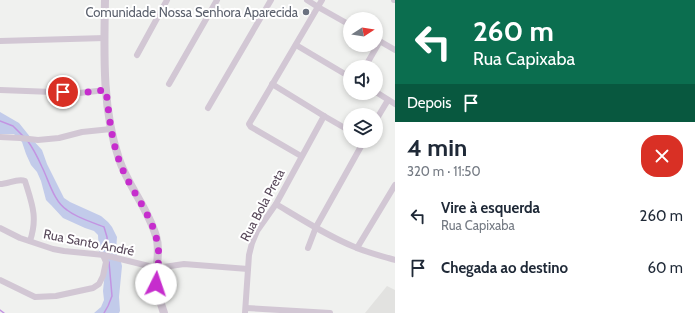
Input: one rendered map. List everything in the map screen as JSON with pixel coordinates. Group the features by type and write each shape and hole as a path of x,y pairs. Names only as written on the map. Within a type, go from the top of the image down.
{"street":[{"path":"105,0 104,38 106,90 111,129 119,160 126,177 149,218 156,236 158,248 156,284 164,313"},
{"path":"137,55 167,0"},
{"path":"169,84 217,0"},
{"path":"208,108 271,0"},
{"path":"306,0 343,21"},
{"path":"301,156 251,127 249,124 322,0"},
{"path":"0,41 104,38"},
{"path":"383,43 395,50"},
{"path":"296,45 343,73"},
{"path":"272,84 343,127"},
{"path":"0,90 79,93 106,90"},
{"path":"383,97 395,104"},
{"path":"383,108 388,100"},
{"name":"Rua Bola Preta","path":"246,311 249,255 252,243 257,231 276,204 324,116"},
{"path":"0,138 59,138 82,132 111,129"},
{"path":"308,248 316,227 360,148"},
{"path":"0,184 7,184 20,180 25,181 33,206 34,216 30,241"},
{"path":"357,248 395,185"},
{"path":"276,204 357,248 395,260"},
{"name":"Rua Santo André","path":"0,228 10,234 53,249 106,256 157,268 184,264 248,269"},
{"path":"0,280 35,297 56,296 93,288 99,284 103,276 106,267 106,256"},
{"path":"246,311 330,313"}],"shaded area":[{"path":"0,112 19,123 42,150 47,164 64,198 101,216 112,227 117,237 117,257 122,266 119,313 94,313 101,307 104,300 103,291 105,271 104,263 99,252 98,235 94,231 63,218 46,200 41,181 37,172 31,165 22,142 14,134 0,134"},
{"path":"387,286 395,290 395,313 365,313"}],"waterway":[{"path":"0,121 13,126 23,136"},
{"path":"27,140 45,173 55,197 62,206 71,213 104,227 107,237 108,255"},
{"path":"104,313 112,296 109,262"},
{"path":"0,310 4,313"}],"place":[{"name":"Comunidade Nossa Senhora Aparecida","path":"306,12"}],"route":[{"path":"63,92 79,93 106,90 111,129 119,160 126,177 149,218 156,236 158,248 156,284"}]}
